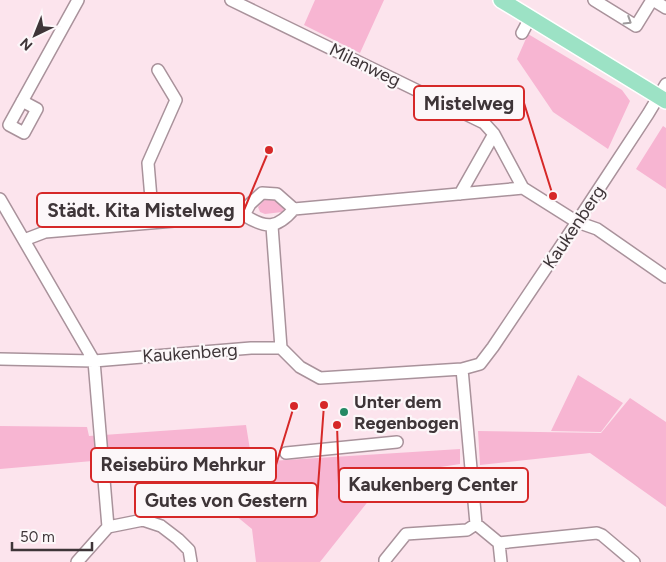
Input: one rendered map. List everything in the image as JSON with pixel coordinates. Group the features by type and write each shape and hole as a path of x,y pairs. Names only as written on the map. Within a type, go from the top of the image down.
{"main road":[{"path":"501,0 664,94"}],"street":[{"path":"22,101 78,0"},
{"name":"Milanweg","path":"231,0 477,118 494,134 523,188"},
{"path":"594,0 636,26 652,0 666,8"},
{"path":"522,33 530,18"},
{"path":"153,222 148,163 176,100 158,70"},
{"name":"Kaukenberg","path":"0,359 94,361 251,348 281,348 300,367 320,378 462,369 480,364 664,94"},
{"path":"460,194 494,134"},
{"path":"24,240 45,232 244,215 257,223 272,226 284,220 294,209 523,188 577,222 596,229 666,277"},
{"path":"244,215 250,204 262,193 277,194 294,209"},
{"path":"0,199 94,361 108,527"},
{"path":"272,226 281,348"},
{"path":"462,369 476,524 499,544 501,562"},
{"path":"286,453 397,442"},
{"path":"77,562 108,527 143,520 161,526 189,550 190,562"},
{"path":"385,562 406,534 468,530 476,524"},
{"path":"499,544 597,533 602,535 634,562"}],"shaded area":[{"path":"315,0 384,0 360,53 304,25"},
{"path":"528,34 622,90 630,101 608,149 553,112 517,59"},
{"path":"663,126 666,128 666,189 636,169"},
{"path":"274,196 285,208 282,212 265,214 260,212 258,207 267,197"},
{"path":"578,375 623,403 601,432 551,431"},
{"path":"630,398 666,422 666,507 590,453 480,465 478,431 601,433"},
{"path":"246,425 252,462 460,449 460,464 389,475 320,562 256,562 252,529 162,455 0,469 0,426 87,427 89,436"}],"place":[{"name":"Städt. Kita Mistelweg","path":"269,150"},
{"name":"Mistelweg","path":"553,196"},
{"name":"Gutes von Gestern","path":"324,405"},
{"name":"Reisebüro Mehrkur","path":"294,406"},
{"name":"Unter dem Regenbogen","path":"344,412"},
{"name":"Kaukenberg Center","path":"337,425"}]}
